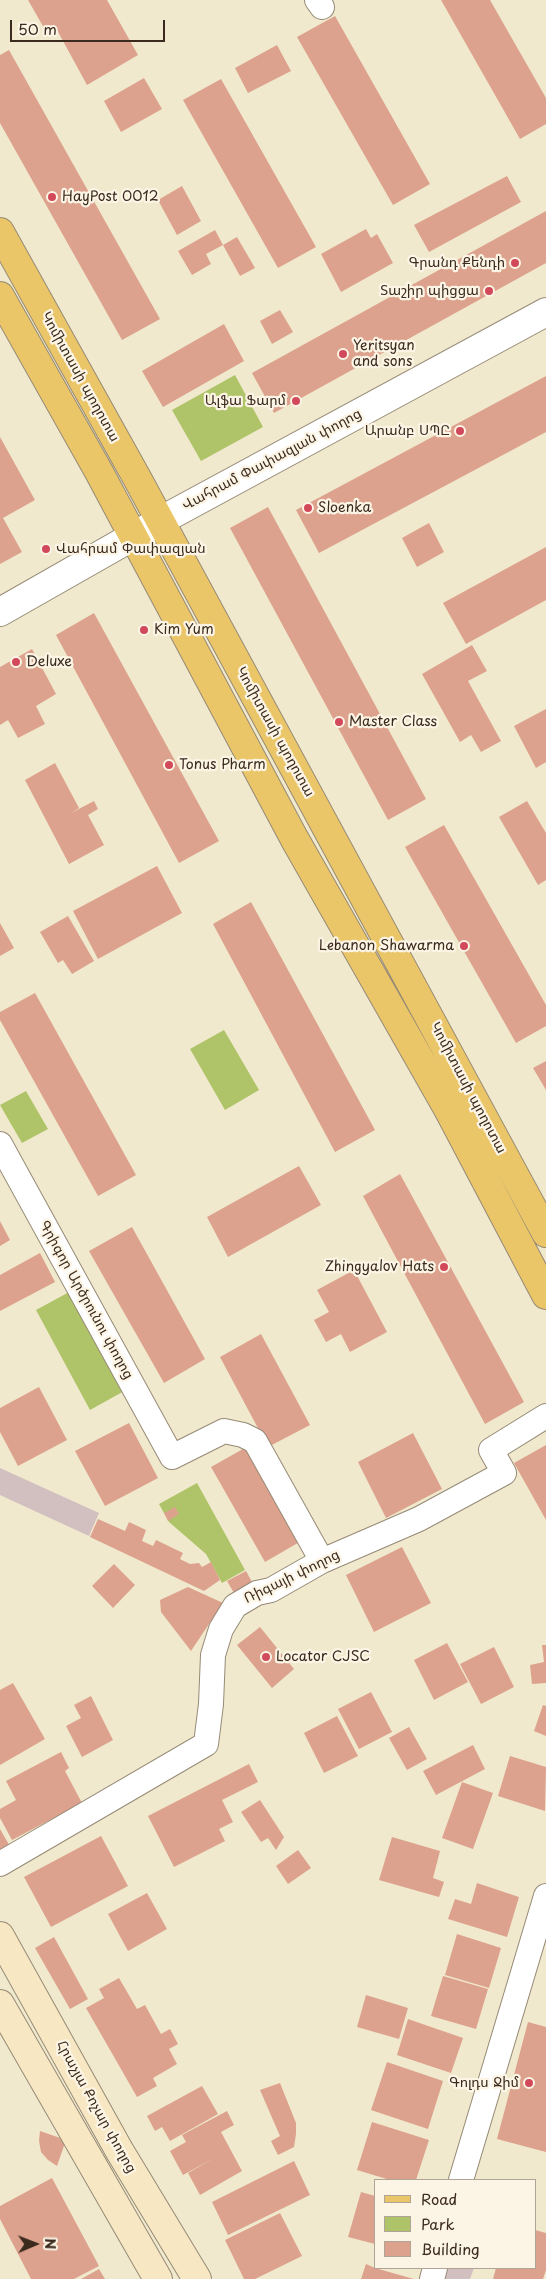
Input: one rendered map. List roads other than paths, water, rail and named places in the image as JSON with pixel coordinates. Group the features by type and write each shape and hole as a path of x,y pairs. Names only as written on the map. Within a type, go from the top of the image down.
{"main road":[{"name":"Կոմիտասի պողոտա","path":"0,232 160,521 546,1233"},
{"name":"Կոմիտասի պողոտա","path":"0,296 98,472 294,838 448,1109 546,1295"},
{"name":"Հրաչյա Քոչար փողոց","path":"0,1936 119,2150 197,2278"},
{"path":"0,2004 158,2279"}],"street":[{"name":"Վահրամ Փափազյան փողոց","path":"0,612 160,521 546,312"},
{"name":"Գրիգոր Արծրունու փողոց","path":"0,1144 172,1457 224,1431 243,1435 256,1441 322,1561"},
{"name":"Ռիգայի փողոց","path":"0,1864 206,1744 211,1704 213,1655 221,1629 235,1606 257,1593 272,1590 322,1561 420,1519 504,1474 491,1450 546,1416"},
{"path":"461,2179 546,1896"}],"place":[{"name":"HayPost 0012","path":"52,197"},
{"name":"Գրանդ Քենդի","path":"515,263"},
{"name":"Տաշիր պիցցա","path":"489,291"},
{"name":"Yeritsyan and sons","path":"343,354"},
{"name":"Ալֆա Ֆարմ","path":"296,401"},
{"name":"Արանբ ՍՊԸ","path":"460,431"},
{"name":"Sloenka","path":"308,508"},
{"name":"Վահրամ Փափազյան","path":"46,549"},
{"name":"Kim Yum","path":"144,630"},
{"name":"Deluxe","path":"16,662"},
{"name":"Master Class","path":"339,722"},
{"name":"Tonus Pharm","path":"169,765"},
{"name":"Lebanon Shawarma","path":"464,946"},
{"name":"Zhingyalov Hats","path":"444,1267"},
{"name":"Locator CJSC","path":"266,1657"},
{"name":"Գոլդս Ջիմ","path":"529,2083"}]}
